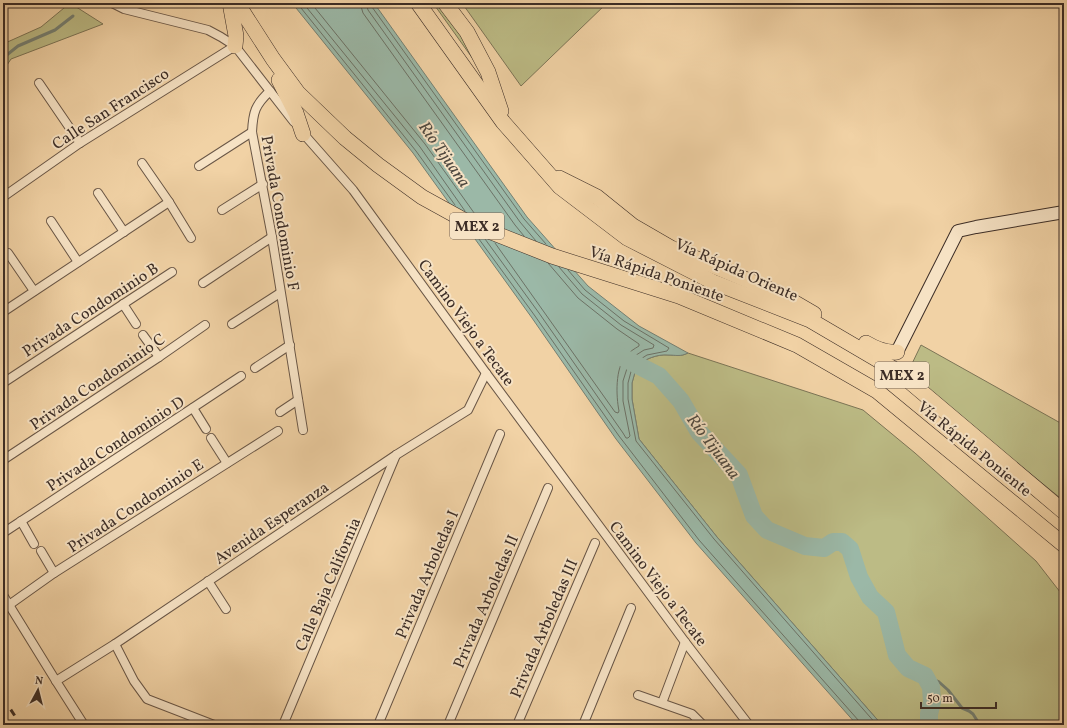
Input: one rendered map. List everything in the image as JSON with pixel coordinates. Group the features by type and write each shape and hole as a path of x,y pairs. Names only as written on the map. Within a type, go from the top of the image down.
{"highway":[{"path":"230,3 236,36 235,46"},
{"name":"MEX 2","path":"237,3 252,28"},
{"name":"Vía Rápida Oriente","path":"418,3 503,122 560,188 627,238 713,282 810,320 897,371 1064,512"},
{"path":"445,3 467,32 488,72 503,122"},
{"path":"252,28 266,59 290,100 303,134"},
{"name":"Vía Rápida Poniente","path":"252,28 298,93 345,138 378,165 422,197 471,224 552,256 679,296 797,345 877,391 1064,545"},
{"path":"544,170 597,197 633,226 671,248 778,293 874,348 889,352 897,352"}],"street":[{"name":"Camino Viejo a Tecate","path":"112,3 124,9 208,30 235,46 303,134 353,190 486,373 749,725"},
{"name":"Calle San Francisco","path":"3,197 80,143 235,46"},
{"path":"39,83 80,143"},
{"name":"Privada Condominio F","path":"270,91 256,106 253,114 252,132 272,237 303,430"},
{"path":"199,166 252,132"},
{"path":"142,162 191,238"},
{"path":"222,210 262,184"},
{"path":"98,193 124,232"},
{"path":"3,312 169,202"},
{"path":"897,352 958,231 1064,212"},
{"path":"51,222 78,262"},
{"path":"203,283 272,237"},
{"path":"8,253 34,291"},
{"name":"Privada Condominio B","path":"3,383 172,272"},
{"path":"232,324 280,293"},
{"path":"123,304 136,324"},
{"name":"Privada Condominio C","path":"3,460 205,325"},
{"path":"143,335 159,357"},
{"path":"255,368 290,345"},
{"name":"Avenida Esperanza","path":"56,681 115,644 396,455 468,410 486,373"},
{"name":"Privada Condominio D","path":"3,533 241,376"},
{"path":"280,412 298,400"},
{"path":"193,408 206,429"},
{"name":"Privada Condominio E","path":"9,605 54,573 278,430"},
{"name":"Privada Arboledas I","path":"378,725 500,434"},
{"path":"211,438 227,463"},
{"name":"Calle Baja California","path":"283,725 396,455"},
{"name":"Privada Arboledas II","path":"448,725 548,488"},
{"path":"21,522 34,544"},
{"name":"Privada Arboledas III","path":"517,725 595,543"},
{"path":"41,551 54,573"},
{"path":"208,581 226,609"},
{"path":"3,595 84,725"},
{"path":"583,725 631,608"},
{"path":"662,703 686,642"},
{"path":"115,644 134,681 147,699 214,725"},
{"path":"638,695 692,714 702,725"}],"shaded area":[{"path":"70,3 103,24 11,59 3,71 3,44 41,27"},
{"path":"433,3 438,3 465,42 483,73"},
{"path":"462,3 607,3 521,86"},
{"path":"921,345 1064,425 1064,501 907,374"},
{"path":"688,353 863,410 915,453 1036,561 1064,597 1064,725 882,725 717,537 639,439 632,399 632,383 637,365 656,356 680,355"}],"water":[{"path":"292,3 374,3 527,217 588,286 639,326 688,353 680,355 656,356 637,365 632,383 632,399 639,439 717,537 882,725 857,725 696,543 616,439 532,318 413,153"}],"waterway":[{"path":"3,58 18,46 55,30 73,16"},
{"name":"Río Tijuana","path":"616,354 659,376 681,401 699,432 739,475 754,516 767,530 805,546 824,548 833,542 842,542 850,549 859,577 870,597 886,612 897,655 908,668 925,676 931,687 932,702 929,714 929,725"},
{"path":"925,676 939,682 948,690 962,708 969,711 978,722 985,725"},
{"path":"1061,725 1064,722"}],"railway":[{"path":"3,698 21,725"}]}
